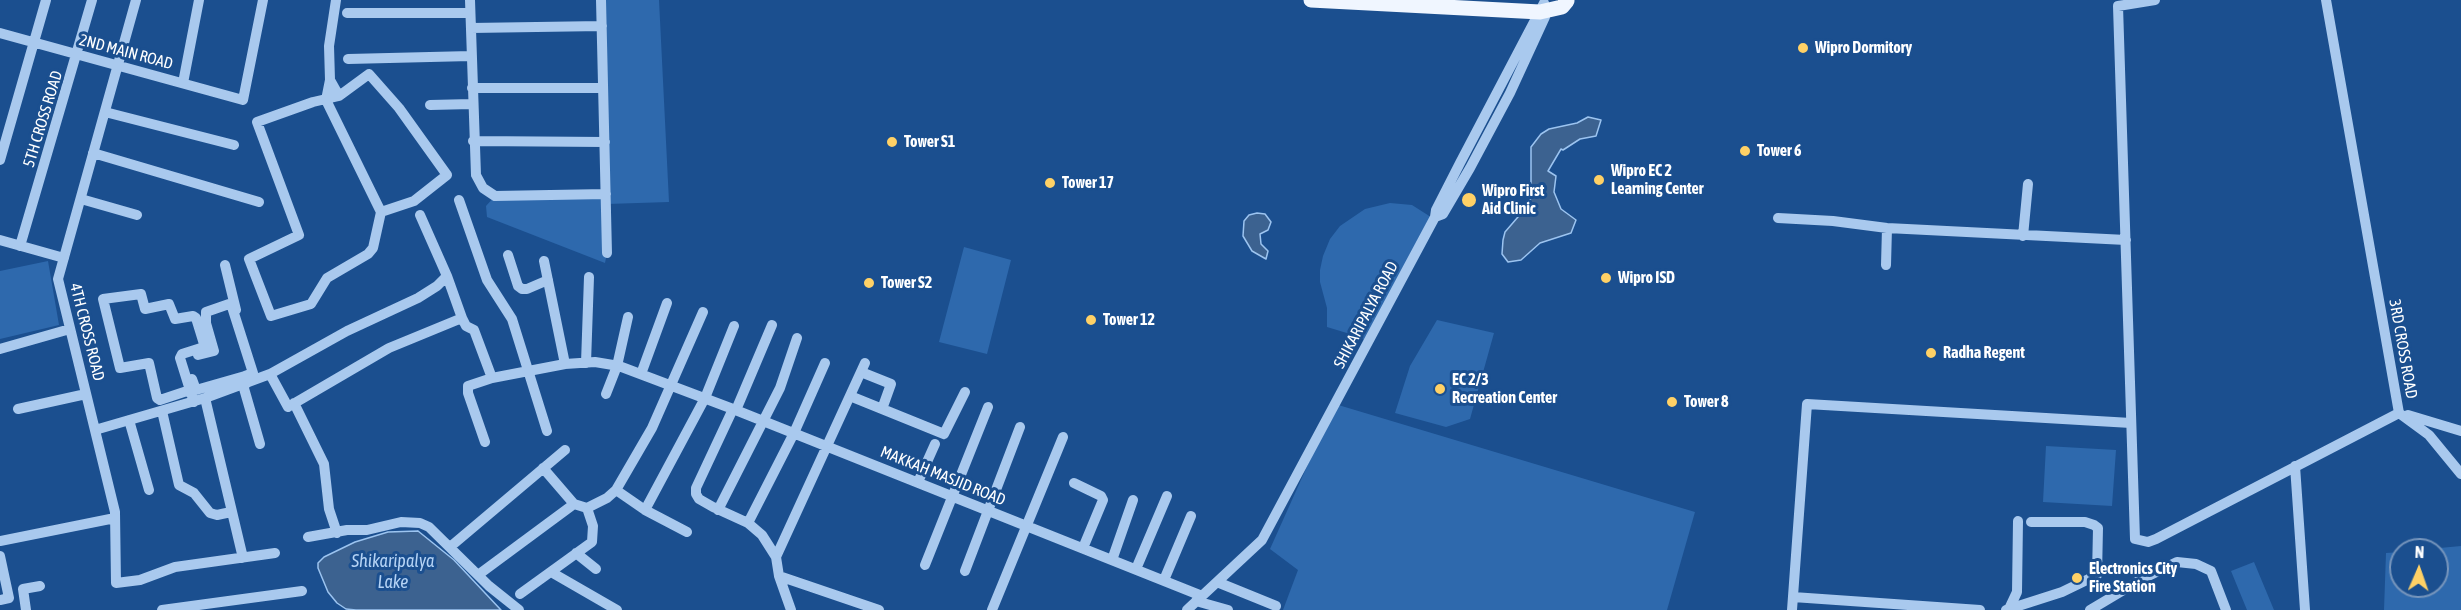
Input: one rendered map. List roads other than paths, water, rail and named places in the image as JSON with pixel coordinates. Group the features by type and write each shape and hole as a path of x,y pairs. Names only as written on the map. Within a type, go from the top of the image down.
{"main road":[{"path":"1311,0 1546,6 1555,0 1568,0"},
{"path":"1428,0 1546,6"}],"street":[{"path":"0,160 46,0"},
{"name":"5TH CROSS ROAD","path":"21,246 92,0"},
{"name":"4TH CROSS ROAD","path":"136,0 58,279 115,518 116,583 140,580 174,567 243,558"},
{"path":"183,83 200,0"},
{"name":"2ND MAIN ROAD","path":"0,33 243,100 263,0"},
{"path":"336,0 329,46 330,80 326,100 381,212 373,249 368,254 327,278 311,304 275,316 269,314 249,259 299,235 257,122 313,102 326,100 339,96 369,74 399,108 447,175 414,201 381,212"},
{"path":"470,0 473,141 476,175 483,188 495,196 606,194"},
{"path":"601,0 607,253"},
{"path":"1792,610 1807,404 2131,423 2118,6 2155,0"},
{"name":"3RD CROSS ROAD","path":"2131,423 2135,539 2148,542 2399,413 2326,0"},
{"name":"SHIKARIPALYA ROAD","path":"1187,610 1262,540 1435,217 1436,210 1460,163 1546,6"},
{"path":"347,13 470,13"},
{"path":"471,28 602,26"},
{"path":"348,59 471,56"},
{"path":"330,80 339,96"},
{"path":"472,88 603,88"},
{"path":"430,105 472,104"},
{"path":"105,112 234,145"},
{"path":"473,141 605,142"},
{"path":"93,153 260,202"},
{"path":"2023,236 2028,184"},
{"path":"81,200 137,215"},
{"path":"459,200 487,280 512,319 547,431"},
{"path":"420,215 447,276 462,318 466,326 474,330 492,378"},
{"path":"1778,218 1833,221 1887,228 2127,240"},
{"path":"1886,264 1887,228"},
{"path":"0,240 64,258"},
{"path":"508,255 518,286 527,289 548,280"},
{"path":"544,261 565,364"},
{"path":"225,266 230,292 259,378"},
{"path":"95,430 194,402 245,381 253,373 232,307 229,304 206,312 206,323 214,351 190,358 187,362 196,390 245,381 259,378 270,374 347,331 418,298 437,286 447,276"},
{"path":"586,363 589,277"},
{"path":"190,390 160,400 157,398 149,363 120,368 104,300 141,294 145,309 169,304 175,319 193,316 196,318 204,348 182,354 180,358 194,402"},
{"path":"641,374 666,303"},
{"path":"543,468 574,504 586,508 616,490 652,428 703,312"},
{"path":"606,394 617,366 628,317"},
{"path":"270,374 288,407 389,348 462,318"},
{"path":"772,325 696,488 699,499 748,523 762,535 776,557 779,576 791,610"},
{"path":"645,510 705,398 734,326"},
{"path":"0,349 70,329"},
{"path":"718,510 780,388 797,338"},
{"name":"MAKKAH MASJID ROAD","path":"485,442 468,393 468,386 492,378 565,364 586,363 617,366 672,384 1164,580 1228,610"},
{"path":"748,523 794,433 825,363"},
{"path":"776,557 863,367 891,384 882,409"},
{"path":"245,381 260,444"},
{"path":"850,396 944,434 965,392"},
{"path":"18,409 86,394"},
{"path":"205,398 243,558 275,553"},
{"path":"294,403 324,464 328,509 337,532"},
{"path":"925,565 988,407"},
{"path":"162,411 179,485 194,493 210,513 218,515 231,512"},
{"path":"2399,413 2461,431"},
{"path":"2399,413 2429,435 2461,474"},
{"path":"129,420 149,490"},
{"path":"965,570 1020,427"},
{"path":"992,610 1063,438"},
{"path":"918,482 935,444"},
{"path":"450,547 565,450"},
{"path":"2295,466 2305,610"},
{"path":"1074,483 1101,496 1103,500 1083,548"},
{"path":"616,490 645,510 687,532"},
{"path":"1136,569 1167,496"},
{"path":"1112,560 1133,501"},
{"path":"478,575 574,504"},
{"path":"520,594 592,542 593,526 586,508"},
{"path":"1164,580 1191,516"},
{"path":"0,541 115,518"},
{"path":"2007,610 2018,592 2018,521"},
{"path":"308,537 347,530 367,530 401,522 412,522 429,527 478,575 519,610"},
{"path":"2007,610 2062,592 2097,575 2098,528 2085,522 2031,522"},
{"path":"576,554 596,568"},
{"path":"0,556 9,598 0,600"},
{"path":"2090,610 2142,579 2178,562 2196,564 2211,571 2226,610"},
{"path":"551,572 617,610"},
{"path":"779,576 879,610"},
{"path":"1217,582 1276,606"},
{"path":"26,610 23,589 40,586"},
{"path":"162,610 302,591"},
{"path":"1793,597 1980,610"}],"water":[{"path":"1588,117 1601,120 1596,136 1580,139 1563,150 1561,149 1548,171 1556,176 1554,192 1561,209 1576,220 1571,233 1540,243 1521,260 1508,262 1502,254 1505,232 1531,198 1531,147 1541,134 1549,129 1577,123"},
{"path":"1265,214 1271,222 1268,230 1260,234 1261,244 1268,251 1266,259 1252,251 1243,236 1244,221 1249,215"},
{"name":"Shikaripalya Lake","path":"418,531 454,560 501,610 346,609 337,603 328,592 318,568 318,563 324,557 355,542 388,532"}],"place":[{"name":"Wipro Dormitory","path":"1803,48"},
{"name":"Tower S1","path":"892,142"},
{"name":"Tower 6","path":"1745,151"},
{"name":"Wipro EC 2 Learning Center","path":"1599,180"},
{"name":"Tower 17","path":"1050,183"},
{"name":"Wipro First Aid Clinic","path":"1469,200"},
{"name":"Wipro ISD","path":"1606,278"},
{"name":"Tower S2","path":"869,283"},
{"name":"Tower 12","path":"1091,320"},
{"name":"Radha Regent","path":"1931,353"},
{"name":"EC 2/3 Recreation Center","path":"1440,389"},
{"name":"Tower 8","path":"1672,402"},
{"name":"Electronics City Fire Station","path":"2077,578"}]}
